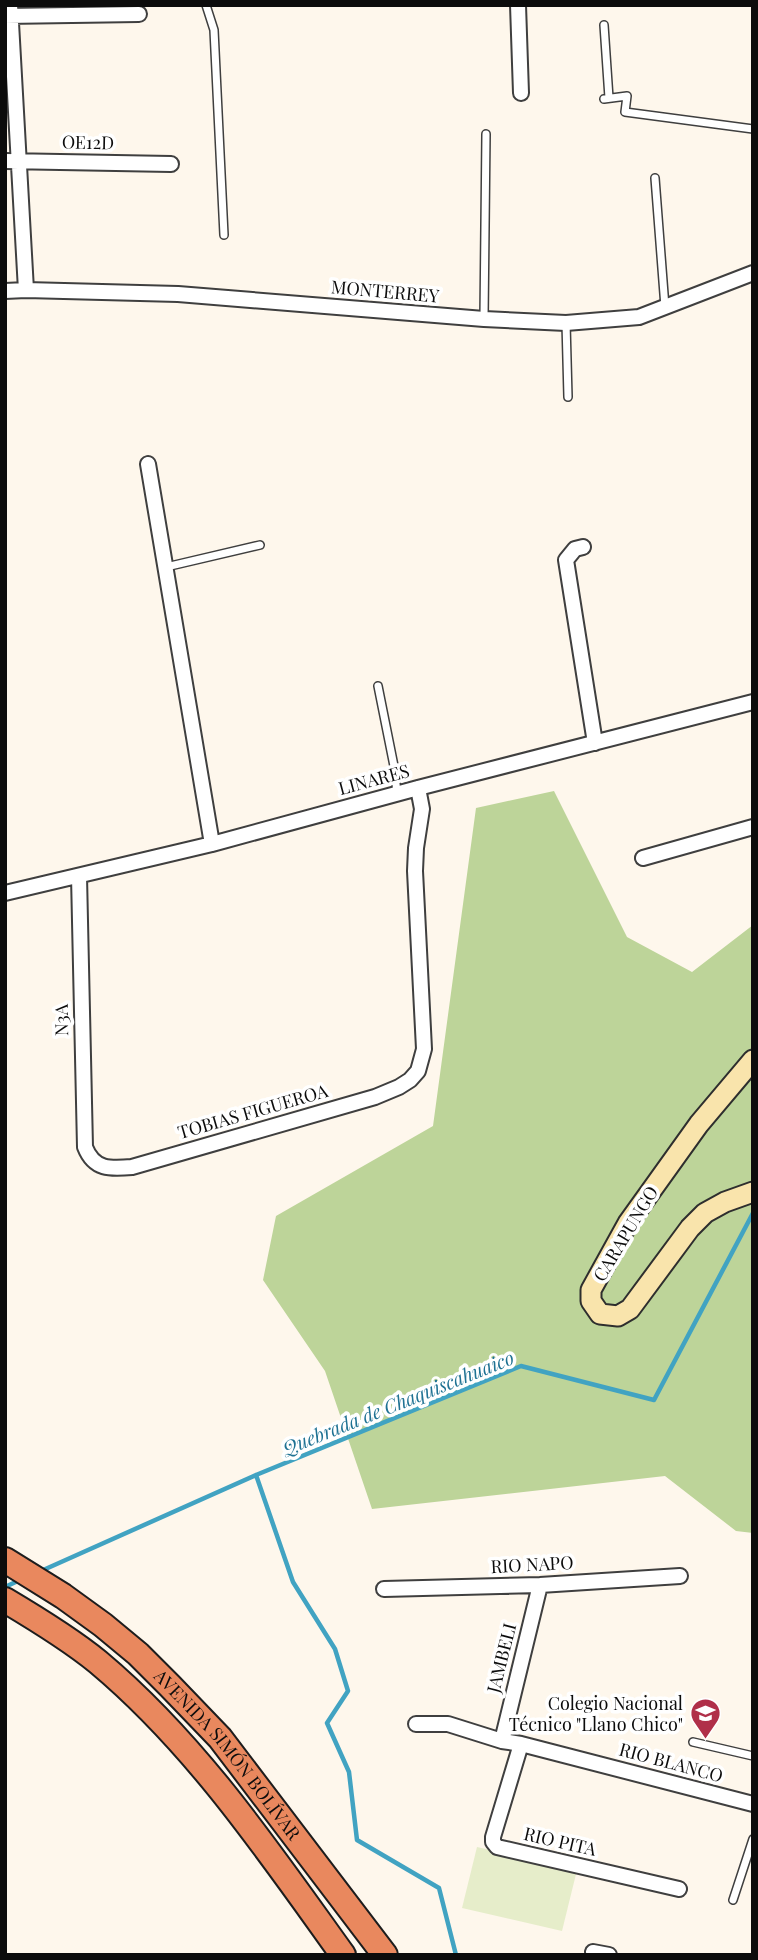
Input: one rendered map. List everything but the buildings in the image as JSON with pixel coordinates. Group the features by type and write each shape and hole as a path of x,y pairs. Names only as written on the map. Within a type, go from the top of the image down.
{"highway":[{"name":"AVENIDA SIMÓN BOLÍVAR","path":"11,1563 103,1625 138,1654 220,1738 385,1955"},
{"name":"AVENIDA SIMÓN BOLÍVAR","path":"10,1603 96,1660 193,1755 275,1859 344,1955"}],"street":[{"path":"518,5 522,93"},
{"path":"26,290 12,161 8,12 139,14"},
{"name":"OE12D","path":"12,161 171,164"},
{"name":"MONTERREY","path":"5,291 178,294 484,319 566,323 639,317 753,273"},
{"path":"148,464 212,844"},
{"path":"583,547 575,549 566,560 595,744"},
{"name":"LINARES","path":"5,893 212,844 753,702"},
{"name":"TOBIAS FIGUEROA","path":"93,1161 106,1168 132,1167 209,1146 375,1097 399,1087 418,1071 424,1049 415,871 422,809 418,788"},
{"path":"643,858 753,827"},
{"name":"N3A","path":"79,876 83,1120 85,1147 93,1161"},
{"name":"CARAPUNGO","path":"753,1060 699,1124 628,1223 591,1290 591,1301 600,1314 618,1316 630,1309 690,1228 705,1213 753,1192"},
{"name":"RIO NAPO","path":"384,1589 540,1585 680,1576"},
{"name":"JAMBELI","path":"502,1741 540,1585"},
{"name":"RIO BLANCO","path":"416,1724 448,1724 502,1741 753,1804"},
{"name":"RIO PITA","path":"521,1744 493,1837 497,1847 679,1889"},
{"path":"593,1952 609,1955"}],"lane":[{"path":"206,5 214,30 224,235"},
{"path":"604,25 607,98 627,96 625,113 753,129"},
{"path":"484,319 486,134"},
{"path":"655,178 665,307"},
{"path":"566,323 568,397"},
{"path":"166,567 260,545"},
{"path":"378,686 397,794"},
{"path":"692,1742 753,1756"},
{"path":"733,1900 753,1839"}],"green space":[{"path":"554,791 627,937 692,972 753,925 753,1533 736,1531 665,1476 372,1509 325,1371 263,1280 276,1216 433,1126 476,808"},
{"path":"477,1847 577,1870 562,1931 462,1908"}],"waterway":[{"name":"Quebrada de Chaquiscahuaico","path":"41,1571 256,1475 521,1366 654,1400 753,1213"},
{"path":"256,1475 293,1582 335,1649 348,1691 327,1723 349,1772 357,1840 439,1888 456,1955"},
{"name":"Quebrada de Chaquiscahuaico","path":"5,1587 20,1580"}],"place":[{"name":"Colegio Nacional Técnico \"Llano Chico\"","path":"706,1741"}]}
